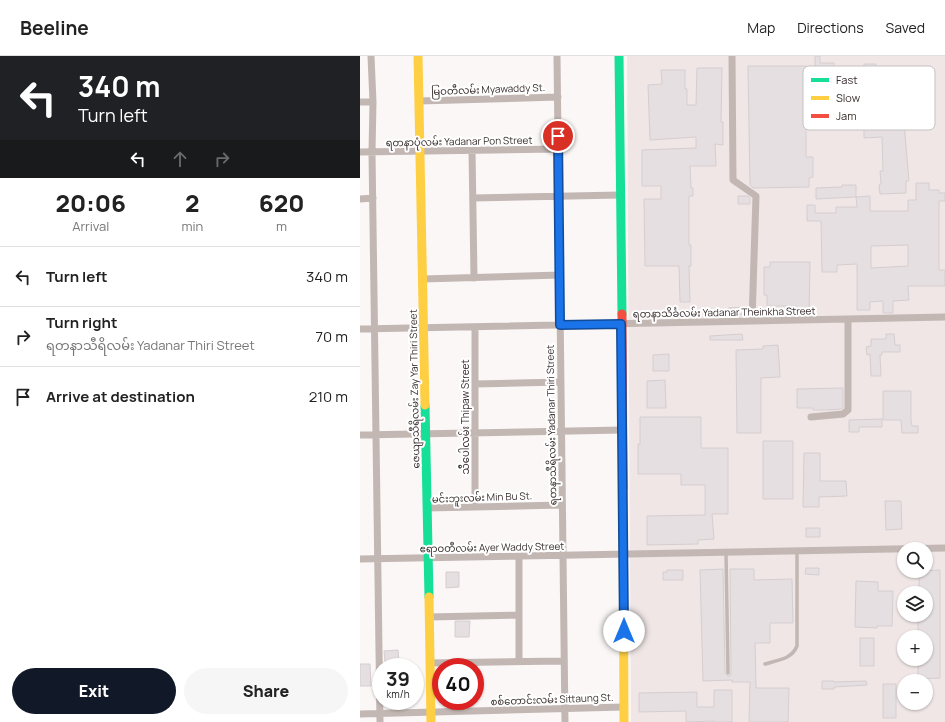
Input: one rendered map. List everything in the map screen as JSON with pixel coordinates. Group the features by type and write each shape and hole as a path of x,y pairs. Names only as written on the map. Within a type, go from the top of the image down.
{"street":[{"path":"371,56 374,102 372,152 380,722"},
{"name":"ဇေယျာသီရိလမ်း Zay Yar Thiri Street","path":"418,56 431,722"},
{"name":"ရတနာသီရိလမ်း Yadanar Thiri Street","path":"557,56 565,722"},
{"path":"619,56 624,555 624,722"},
{"path":"732,56 733,180 756,196 752,321"},
{"name":"မြဝတီလမ်း Myawaddy St.","path":"419,101 558,97"},
{"path":"360,102 374,102"},
{"name":"ရတနာပုံလမ်း Yadanar Pon Street","path":"360,152 558,149"},
{"path":"472,150 474,278"},
{"path":"473,198 620,195"},
{"path":"360,199 373,198"},
{"path":"423,279 560,275"},
{"name":"ရတနာသိင်္ခလမ်း Yadanar Theinkha Street","path":"360,330 945,317"},
{"path":"811,417 843,414 848,410 848,319"},
{"name":"သီပေါလမ်း Thipaw Street","path":"475,327 475,507"},
{"path":"475,384 561,382"},
{"path":"360,435 622,430"},
{"name":"မင်းဘူးလမ်း Min Bu St.","path":"427,508 562,504"},
{"name":"ဧရာဝတီလမ်း Ayer Waddy Street","path":"360,559 945,548"},
{"path":"519,557 519,661"},
{"path":"429,617 519,615"},
{"path":"430,663 564,661"},
{"name":"စစ်တောင်းလမ်း Sittaung St.","path":"360,714 624,707"}],"lane":[{"path":"765,664 787,658 792,654 797,646 797,551"},
{"path":"726,553 728,673"}],"shaded area":[{"path":"627,56 945,56 945,722 631,722"}],"building":[{"path":"815,56 820,56 820,63 834,63 834,66 815,66"},
{"path":"864,64 876,64 876,66 864,66"},
{"path":"748,66 803,66 803,130 806,130 806,157 813,157 813,177 809,178 809,187 753,188 750,185"},
{"path":"697,68 722,68 721,122 723,122 723,145 715,144 716,166 690,166 693,196 689,196 689,245 691,245 691,266 689,266 690,302 680,302 679,266 645,266 644,199 661,199 661,186 642,186 642,150 696,148 696,137 650,140 648,85 662,84 661,70 685,70 687,105 696,105"},
{"path":"864,130 905,130 909,181 906,181 906,193 880,194 880,171 883,171 882,137 864,138"},
{"path":"916,183 929,183 929,190 939,190 939,193 945,193 945,201 939,201 939,270 945,270 945,286 908,286 909,300 893,301 893,313 883,313 883,301 870,302 870,310 857,310 857,264 837,265 837,272 822,272 821,221 807,221 807,205 815,205 815,213 836,213 836,207 857,207 856,197 870,196 870,211 908,211 908,200 916,200","holes":["908,245 908,266 871,268 871,246"]},
{"path":"842,185 856,185 856,197 816,199 816,188 842,187"},
{"path":"738,196 748,196 750,198 750,204 738,204"},
{"path":"770,262 810,262 809,315 796,315 796,306 767,306 767,295 764,295 764,267 770,267"},
{"path":"747,307 747,314 728,315 728,308"},
{"path":"742,334 743,340 710,340 710,336"},
{"path":"886,334 894,334 895,345 900,345 900,352 882,352 882,355 880,355 881,376 871,376 870,354 867,355 866,347 871,346 871,339 886,339"},
{"path":"778,345 780,377 761,378 761,433 737,433 736,350 763,349 763,346"},
{"path":"669,354 669,371 653,371 653,355"},
{"path":"665,380 666,408 647,408 647,381"},
{"path":"843,388 843,408 841,409 813,410 813,408 797,408 797,389"},
{"path":"883,391 911,391 911,421 912,426 918,426 918,433 902,433 901,420 883,420"},
{"path":"640,417 701,417 701,448 728,448 728,514 712,514 714,539 698,540 698,544 647,545 647,516 705,515 705,485 681,485 681,474 638,474"},
{"path":"882,419 882,427 859,427 859,432 849,432 849,420"},
{"path":"763,441 793,441 793,499 763,499"},
{"path":"804,453 820,453 820,481 846,481 847,496 819,497 819,507 803,507"},
{"path":"885,501 901,501 902,529 886,530"},
{"path":"806,528 820,528 820,537 806,537"},
{"path":"806,568 819,568 819,575 805,574"},
{"path":"723,569 725,673 728,676 730,676 731,673 730,569 754,569 754,580 792,579 793,623 770,623 770,643 755,643 756,688 789,688 788,722 749,722 750,682 732,682 732,680 703,681 700,570"},
{"path":"667,570 683,570 683,580 663,580 663,572 667,572"},
{"path":"933,570 940,570 940,678 933,678 933,674 918,674 918,666 933,666 933,630 918,630 918,622 933,622 933,586 919,586 919,578 933,578"},
{"path":"446,572 459,572 459,587 446,588"},
{"path":"856,581 878,582 878,591 893,591 892,626 877,626 877,628 855,627"},
{"path":"455,621 470,621 469,637 455,637"},
{"path":"860,638 874,638 874,666 860,666"},
{"path":"398,650 399,658 385,658 384,651"},
{"path":"360,664 370,664 371,686 360,686"},
{"path":"822,681 866,681 867,685 822,689"},
{"path":"883,684 896,684 896,718 883,718"},
{"path":"714,690 732,690 732,722 686,722 686,711 639,712 639,693 697,692 697,707 714,707"}],"traffic: fast":[{"path":"619,56 622,314"},
{"path":"425,405 429,597"}],"traffic: slow":[{"path":"418,56 425,405"},
{"path":"623,488 624,722"},
{"path":"429,597 431,722"}],"traffic: jam":[{"path":"622,314 623,488"}],"route":[{"path":"558,136 560,325 621,324 624,631"}]}
